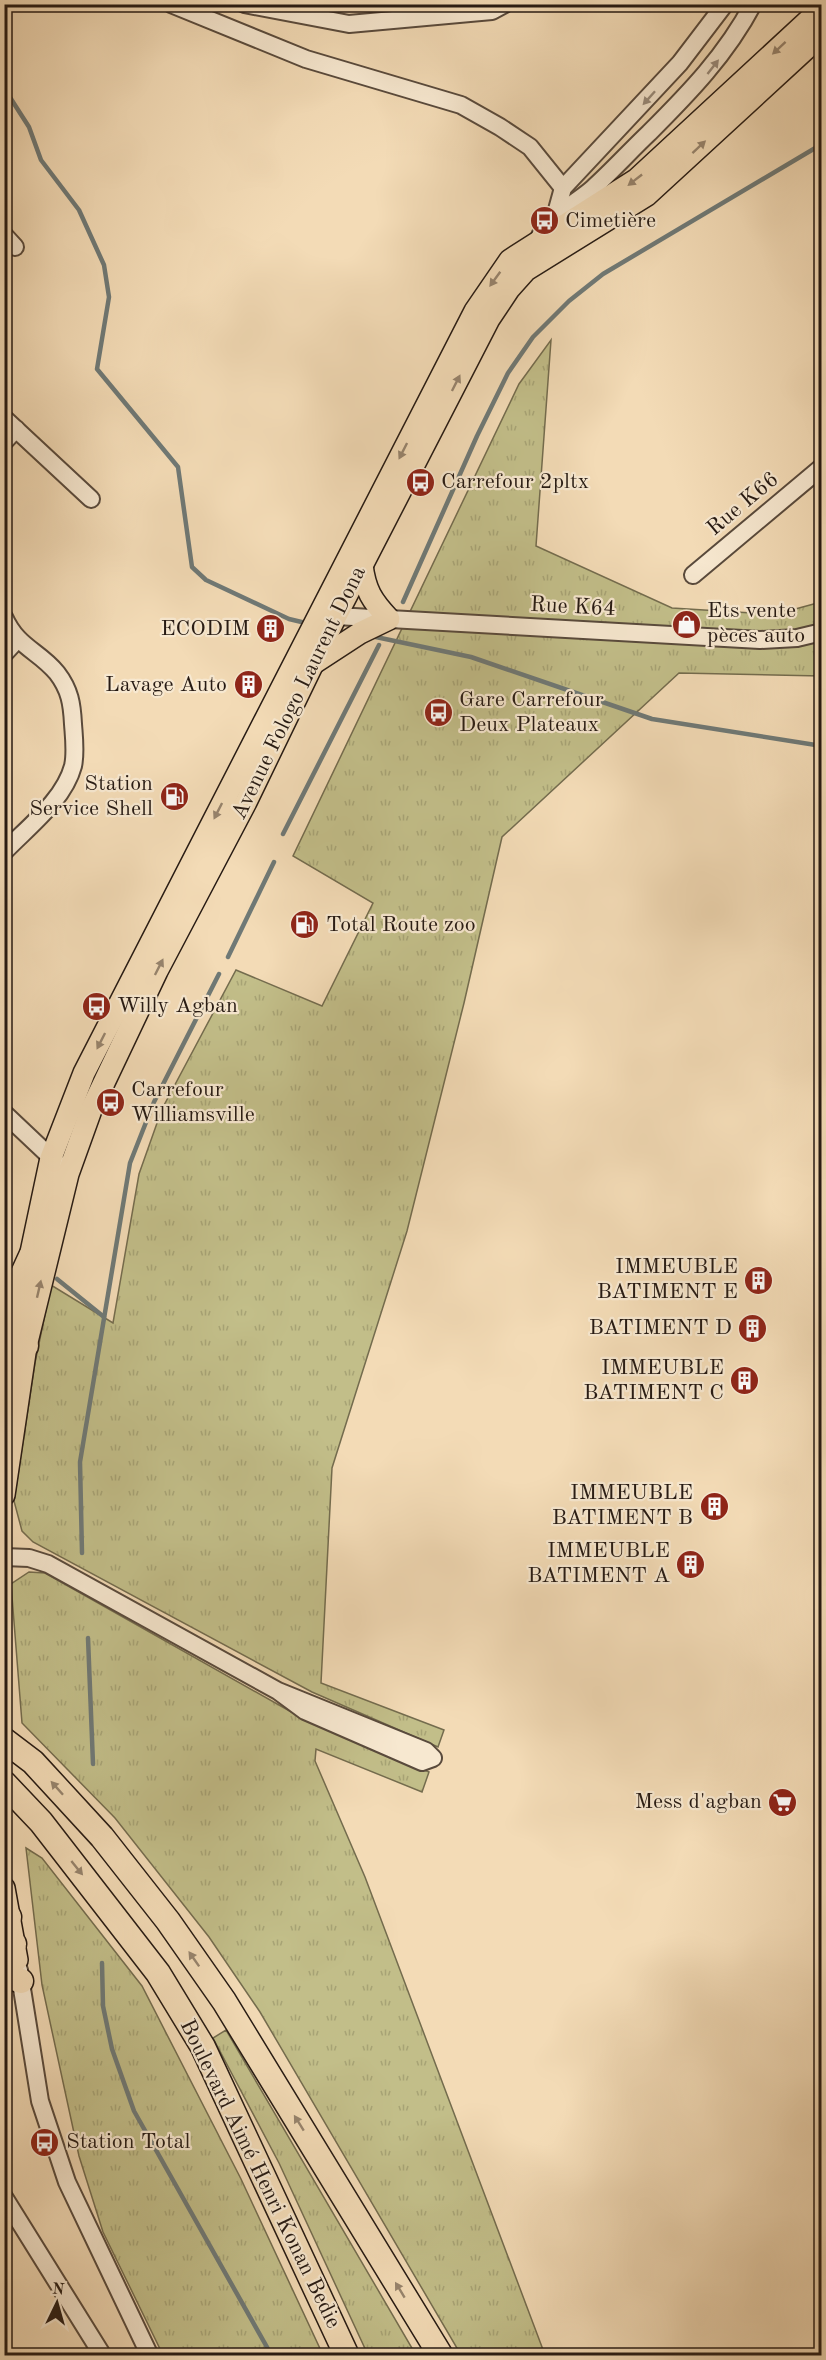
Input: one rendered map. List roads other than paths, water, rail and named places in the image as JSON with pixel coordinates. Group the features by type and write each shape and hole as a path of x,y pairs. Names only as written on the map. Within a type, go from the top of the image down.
{"highway":[{"path":"4,1315 31,1256"},
{"path":"4,1722 12,1728 33,1762"},
{"path":"4,1740 33,1762"},
{"name":"Boulevard Aimé Henri Konan Bedie","path":"33,1762 110,1845 224,2001 437,2350"},
{"path":"4,1783 41,1822"},
{"path":"4,1799 41,1822"},
{"name":"Boulevard Aimé Henri Konan Bedie","path":"41,1822 158,1973 203,2047 348,2355"}],"main road":[{"name":"Avenue Fologo Laurent Dona","path":"11,1359 68,1174 91,1110 127,1032 246,802 313,663 329,613 362,565 489,319 509,289 544,247 637,179 822,8"},
{"name":"Avenue Fologo Laurent Dona","path":"4,1495 11,1359 51,1158 84,1073 329,613 475,311 510,260 544,247 646,195 822,34"},
{"path":"313,663 360,633 389,620 372,602 365,589 362,565"},
{"path":"4,1888 10,1951"}],"street":[{"path":"171,4 306,59 461,105 530,147 563,189"},
{"path":"244,4 350,24 492,11 505,4"},
{"path":"544,247 563,189 680,63 725,4"},
{"path":"555,216 570,208 595,187 704,78 726,51 753,4"},
{"path":"4,442 10,423 92,499"},
{"name":"Rue K66","path":"693,575 822,467"},
{"name":"Rue K64","path":"329,613 389,620 760,640 797,638 822,632"},
{"path":"4,617 17,640 53,668 66,684 71,698 74,763 58,796 4,852"},
{"path":"4,654 17,640"},
{"path":"4,1113 68,1174"},
{"path":"4,1557 29,1558 48,1564 278,1691 426,1752 434,1758 423,1762 359,1736 305,1711 278,1691"},
{"path":"10,1951 40,2101 67,2182 150,2355"},
{"path":"4,2197 103,2355"}],"waterway":[{"path":"4,88 29,127 41,160 79,210 104,265 109,297 97,369 178,467 192,567 206,580 289,619 310,624"},
{"path":"403,602 477,436 508,373 533,337 569,301 603,274 822,144"},
{"path":"371,636 471,657 652,719 822,746"},
{"path":"283,834 379,645"},
{"path":"228,957 274,862"},
{"path":"82,1553 80,1462 130,1163 154,1102 219,974"},
{"path":"57,1279 104,1317"},
{"path":"88,1638 93,1764"},
{"path":"102,1963 103,2006 112,2049 134,2111 272,2356"}],"place":[{"name":"Cimetière","path":"544,221"},
{"name":"Carrefour 2pltx","path":"420,482"},
{"name":"Ets vente pèces auto","path":"686,624"},
{"name":"ECODIM","path":"271,629"},
{"name":"Lavage Auto","path":"248,685"},
{"name":"Gare Carrefour Deux Plateaux","path":"438,713"},
{"name":"Station Service Shell","path":"174,797"},
{"name":"Total Route zoo","path":"305,925"},
{"name":"Willy Agban","path":"96,1006"},
{"name":"Carrefour Williamsville","path":"110,1103"},
{"name":"IMMEUBLE BATIMENT E","path":"759,1280"},
{"name":"BATIMENT D","path":"753,1328"},
{"name":"IMMEUBLE BATIMENT C","path":"745,1381"},
{"name":"IMMEUBLE BATIMENT B","path":"714,1506"},
{"name":"IMMEUBLE BATIMENT A","path":"691,1564"},
{"name":"Mess d'agban","path":"783,1802"},
{"name":"Station Total","path":"45,2142"}]}
